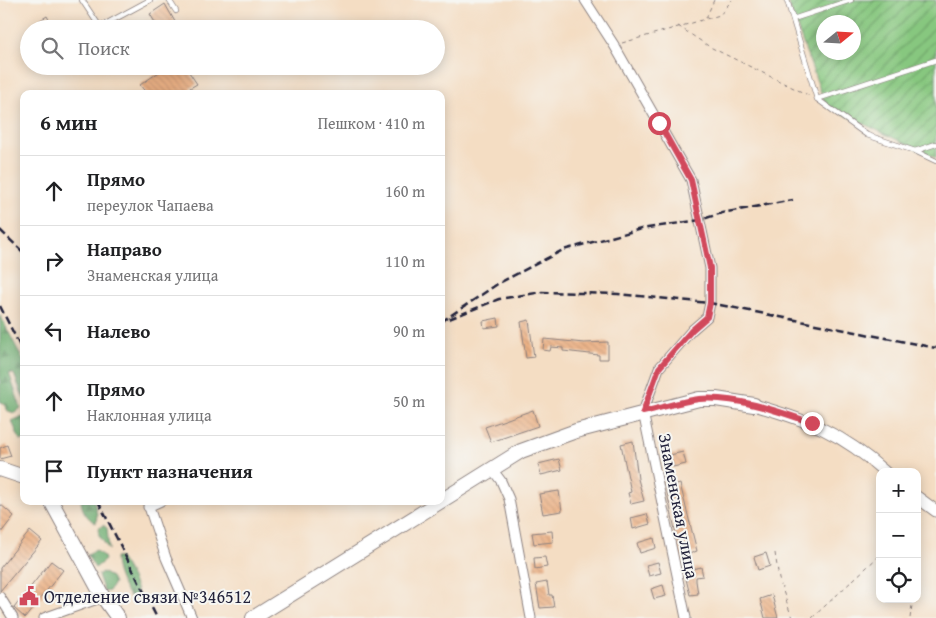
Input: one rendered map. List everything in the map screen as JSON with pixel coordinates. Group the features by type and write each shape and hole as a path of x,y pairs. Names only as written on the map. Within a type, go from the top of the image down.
{"main road":[{"path":"445,498 521,451 576,431 643,412 699,399 716,399 754,405"},
{"path":"0,469 20,476"},
{"path":"53,505 103,597 118,618"},
{"path":"253,618 435,505"}],"street":[{"path":"585,0 614,45"},
{"name":"Знаменская улица","path":"614,45 691,180 710,268 710,303 707,317 692,330 659,368 643,412 686,618"},
{"path":"754,405 812,423 839,436 880,468"},
{"path":"492,468 501,481 509,500 531,618"},
{"path":"921,500 936,511"},
{"path":"147,505 166,558 192,618"},
{"path":"0,597 13,618"},
{"path":"44,618 103,597"}],"lane":[{"path":"82,0 95,20"},
{"path":"113,20 150,0"},
{"path":"169,0 176,11"},
{"path":"787,0 817,100 867,135 915,151 936,161"},
{"path":"793,19 851,0"},
{"path":"817,100 936,60"},
{"path":"915,151 936,144"}],"path":[{"path":"706,19 714,0"},
{"path":"614,45 720,15 732,0"},
{"path":"678,26 710,47 817,100"},
{"path":"776,553 780,579 792,618"},
{"path":"812,618 877,558"},
{"path":"910,618 912,603"}],"green space":[{"path":"787,0 936,0 936,158 826,106"},
{"path":"0,315 20,354 20,389 14,374 9,373 20,409 15,413 8,411 3,403 0,402"},
{"path":"20,417 20,440 12,421"},
{"path":"82,505 95,505 97,515 96,523 85,514"},
{"path":"103,525 107,528 109,550 99,535 98,529"},
{"path":"96,550 105,560 95,568 87,555"},
{"path":"115,557 120,558 126,567 134,582 138,596 129,596 126,591 117,572"},
{"path":"102,572 111,577 114,583 109,591 104,592 98,575"}],"building":[{"path":"165,4 174,20 154,20 150,14"},
{"path":"47,16 49,20 41,20"},
{"path":"155,75 191,75 197,84 190,88 191,90 144,90 140,85"},
{"path":"498,318 499,326 484,328 483,321"},
{"path":"529,320 534,357 526,358 521,322"},
{"path":"544,339 584,343 608,342 608,359 599,359 599,355 563,351 563,348 551,347 550,351 543,350"},
{"path":"533,410 538,426 491,442 485,427"},
{"path":"633,441 638,479 644,501 631,504 628,493 631,492 621,444"},
{"path":"7,445 11,456 0,459 0,448"},
{"path":"683,452 686,464 673,467 670,455"},
{"path":"559,459 562,470 541,475 538,464"},
{"path":"680,484 697,551 681,557 666,488"},
{"path":"559,491 562,511 543,514 539,494"},
{"path":"0,504 14,516 0,534"},
{"path":"647,514 650,524 633,529 631,518"},
{"path":"30,531 42,541 0,591 0,568"},
{"path":"552,531 553,542 534,544 532,533"},
{"path":"654,538 656,548 640,553 637,543"},
{"path":"766,553 770,566 758,570 754,557"},
{"path":"545,557 547,567 535,569 534,558"},
{"path":"51,561 63,570 25,618 14,608"},
{"path":"658,562 661,573 649,576 646,565"},
{"path":"701,567 703,576 696,577 698,594 690,595 684,571"},
{"path":"547,582 549,595 552,595 554,607 540,608 536,584"},
{"path":"663,585 666,596 654,599 651,589"},
{"path":"772,595 778,618 765,618 760,599"}],"railway":[{"path":"445,319 499,283 563,250 641,229 700,220 722,213 793,200"},
{"path":"0,230 20,249"},
{"path":"449,319 499,299 542,292 618,294 710,303 936,348"},
{"path":"0,306 20,346"},
{"path":"100,505 157,618"}],"place":[{"name":"Отделение связи №346512","path":"29,596"}],"route":[{"path":"659,123 691,180 710,268 710,303 707,317 692,330 659,368 643,412 699,399 716,399 754,405 812,423"}]}
